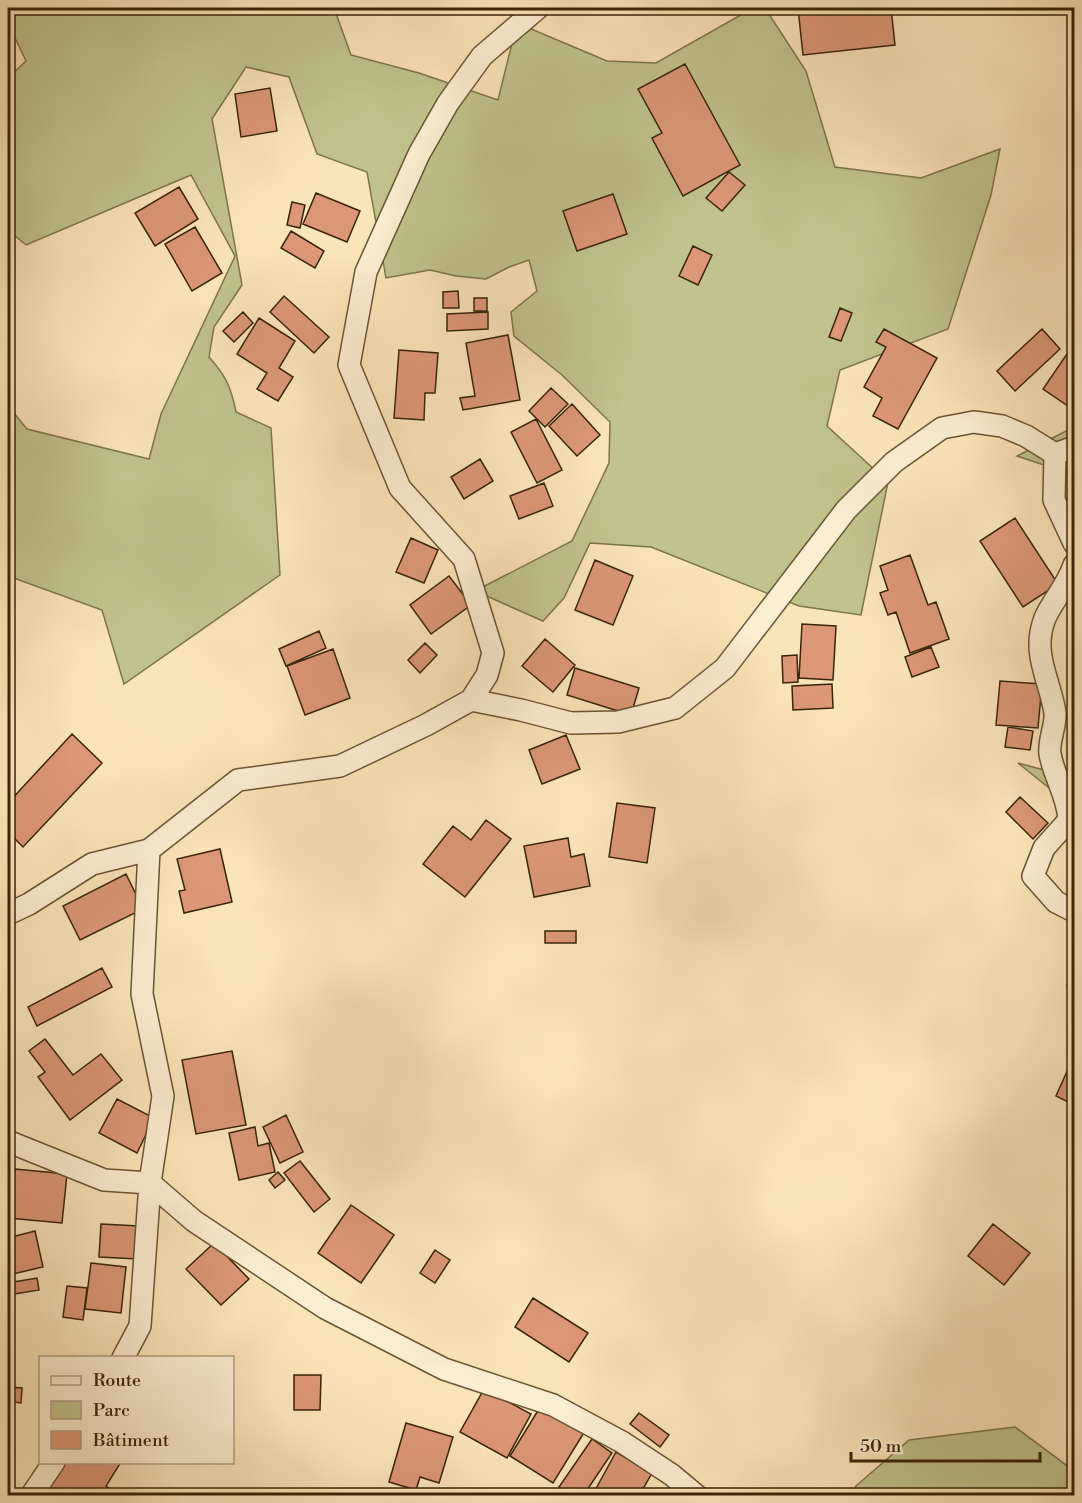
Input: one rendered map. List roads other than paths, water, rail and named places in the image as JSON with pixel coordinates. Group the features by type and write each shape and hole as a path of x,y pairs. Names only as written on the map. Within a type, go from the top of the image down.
{"street":[{"path":"8,915 92,864 149,850 238,780 340,766 426,725 471,700 487,675 493,653 464,559 400,488 349,365 366,272 419,154 448,103 482,56 538,8"},
{"path":"471,700 571,723 618,722 675,708 725,668 846,510 894,462 942,428 974,422 1002,426 1065,451 1054,500 1074,543"},
{"path":"1074,565 1069,580 1045,618 1039,652 1055,714 1054,734 1049,751 1068,806 1069,820 1044,848 1033,876 1056,902 1074,911"},
{"path":"124,1356 140,1326 150,1183 163,1096 142,994 149,850"},
{"path":"8,1140 104,1180 150,1183 194,1221 325,1308 444,1369 553,1405 622,1442 672,1474 697,1496"},
{"path":"31,1496 53,1464"}]}
